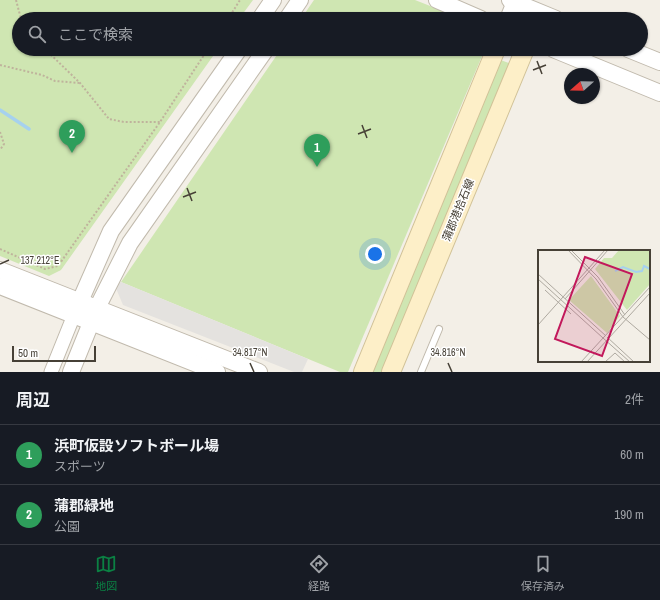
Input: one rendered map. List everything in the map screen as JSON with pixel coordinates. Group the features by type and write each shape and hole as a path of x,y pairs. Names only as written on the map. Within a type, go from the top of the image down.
{"main road":[{"path":"363,372 493,56"},
{"name":"蒲郡港拾石線","path":"391,372 522,56"}],"street":[{"path":"265,12 274,0"},
{"path":"292,12 300,0"},
{"path":"437,0 465,12"},
{"path":"510,12 514,1 541,10"},
{"path":"51,372 76,308 111,231 234,56"},
{"path":"71,372 94,315 130,243 261,56"},
{"path":"570,56 660,93"},
{"path":"645,56 660,62"},
{"path":"0,270 76,308"},
{"path":"0,286 76,308 259,372"},
{"path":"94,315 217,372"}],"lane":[{"path":"421,372 439,329"}],"path":[{"path":"16,0 19,12"},
{"path":"232,12 240,0"},
{"path":"52,56 80,83 109,119 124,122 160,122"},
{"path":"0,249 45,269 58,266 160,122 203,56"},
{"path":"0,65 42,74 55,81 80,83"},
{"path":"0,132 4,144 0,150"}],"green space":[{"path":"0,0 253,0 244,12 12,12 12,56 213,56 61,270 49,276 0,256"},
{"path":"314,0 415,0 445,12 306,12"},
{"path":"276,56 482,56 348,372 340,372 121,282"},
{"path":"498,59 511,64 385,372 371,372"}],"shaded area":[{"path":"121,282 308,359 302,372 294,372 123,305 115,286"}],"waterway":[{"path":"0,110 29,129"}],"place":[{"name":"蒲郡緑地","path":"72,153"},
{"name":"浜町仮設ソフトボール場","path":"317,167"}]}
